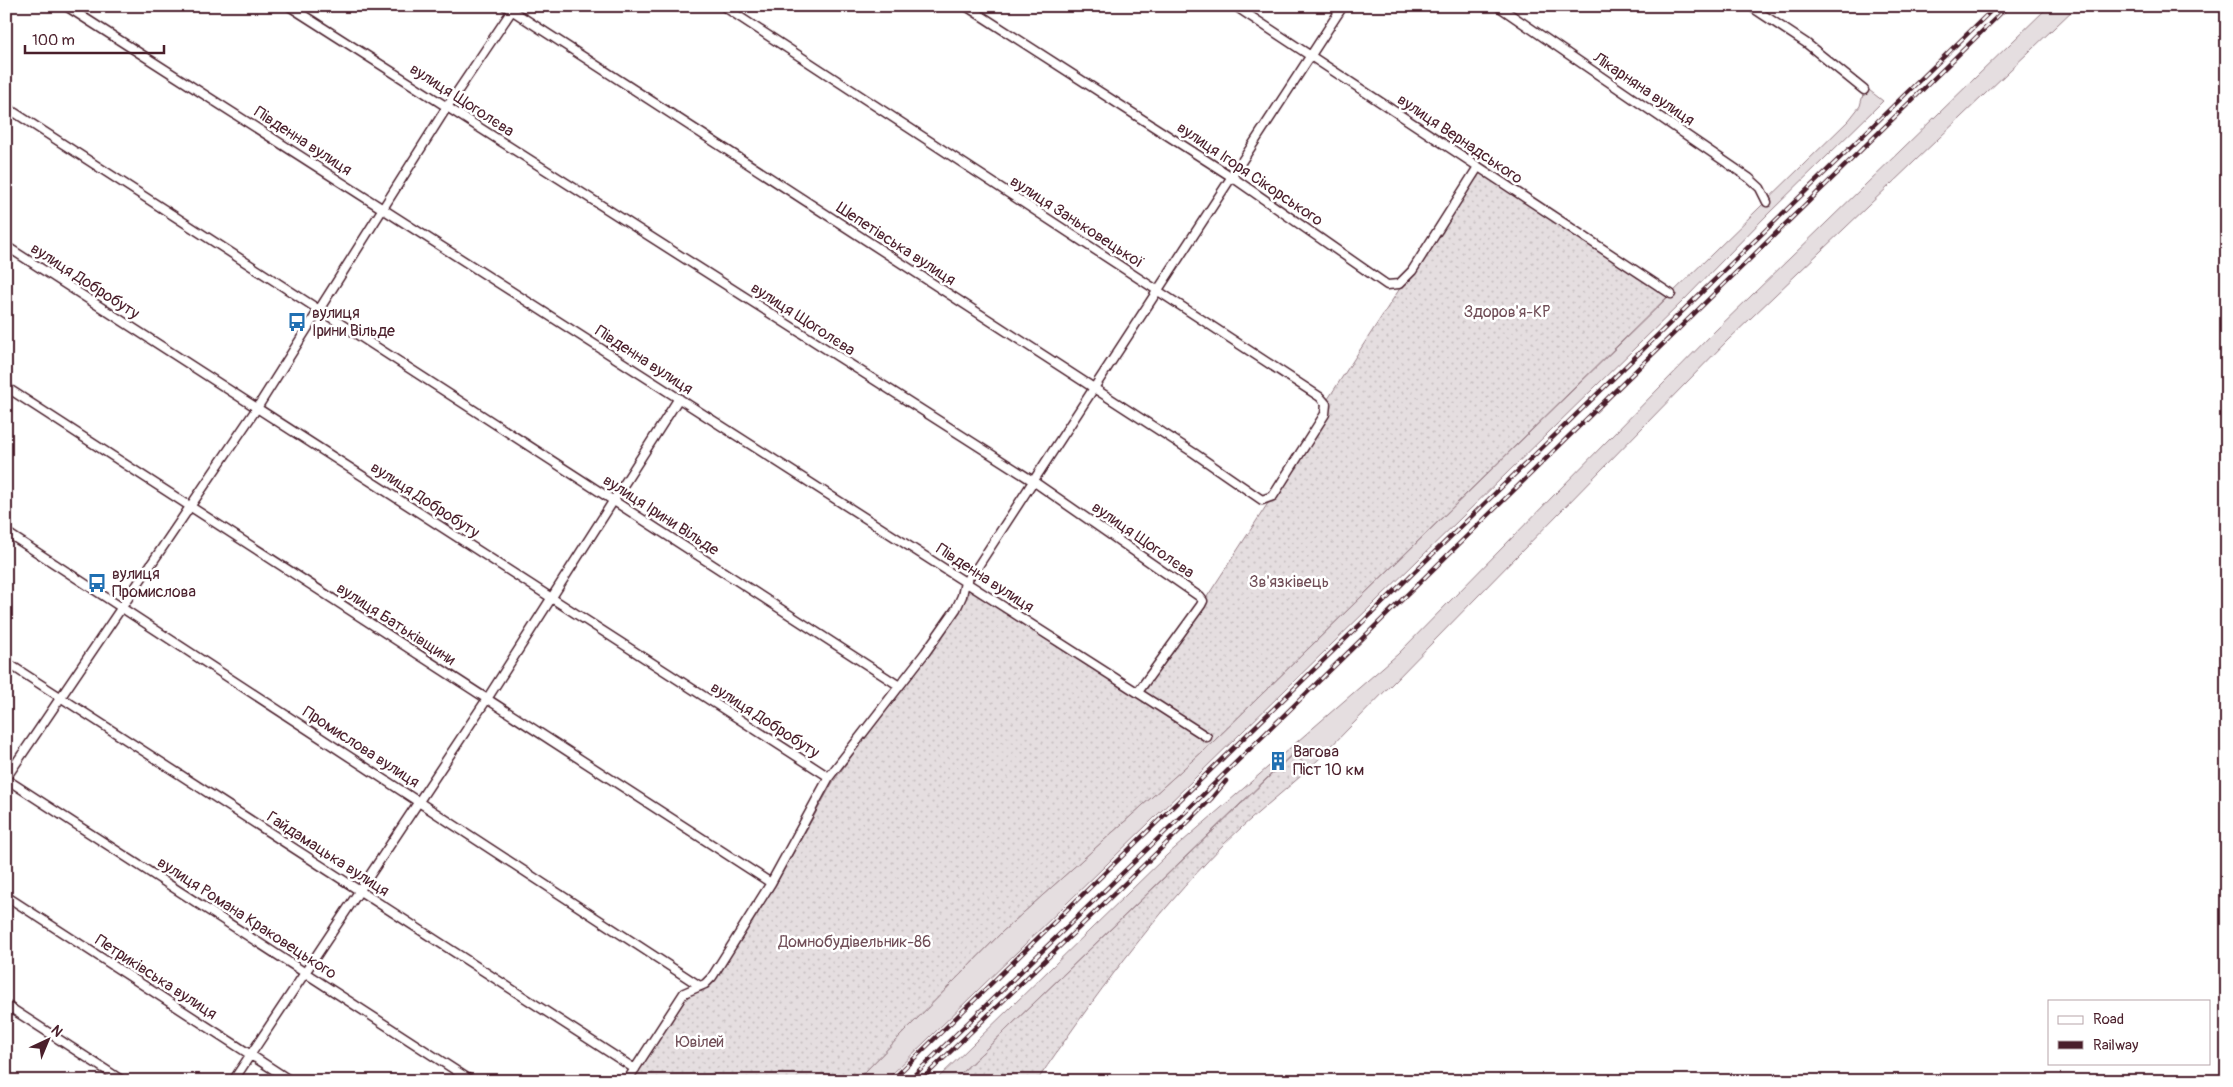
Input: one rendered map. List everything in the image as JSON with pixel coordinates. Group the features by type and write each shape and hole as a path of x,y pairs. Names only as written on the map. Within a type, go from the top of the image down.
{"street":[{"name":"Південна вулиця","path":"66,6 1207,737"},
{"name":"вулиця Щоголєва","path":"289,6 1033,481 1200,597 1203,601 1138,692"},
{"name":"Шепетівська вулиця","path":"505,6 514,9 1093,389 1194,453 1262,500 1273,496"},
{"name":"вулиця Заньковецької","path":"723,6 1320,397 1326,404 1325,414 1273,496"},
{"name":"вулиця Ігоря Сікорського","path":"966,6 1232,177 1390,286 1399,284 1412,271 1478,167"},
{"name":"вулиця Вернадського","path":"1235,6 1671,294"},
{"path":"627,1081 684,993 700,986 712,977 771,883 829,777 898,685 925,653 956,609 962,596 965,582 978,566 1158,292 1343,6"},
{"name":"Лікарняна вулиця","path":"1498,6 1749,178 1760,188 1767,202"},
{"path":"1750,6 1806,43 1864,90"},
{"path":"6,779 257,408 384,210 447,107 514,9"},
{"name":"вулиця Ірини Вільде","path":"6,107 898,685"},
{"name":"вулиця Добробуту","path":"6,246 829,777"},
{"name":"вулиця Батьківщини","path":"6,388 771,883"},
{"path":"233,1081 487,699 679,398"},
{"name":"Промислова вулиця","path":"6,532 700,986"},
{"name":"Гайдамацька вулиця","path":"6,662 635,1069"},
{"name":"вулиця Романа Краковецького","path":"6,779 472,1081"},
{"name":"Петриківська вулиця","path":"6,896 291,1081"},
{"path":"6,1005 123,1081"}],"green space":[{"path":"2049,6 2077,6 1728,340 1309,769 1293,753 953,1081 935,1081 1167,855 1398,654 1715,331"},
{"path":"1865,87 1883,101 1683,301 885,1081 856,1081 1003,931 1213,742 1849,120 1860,106"},
{"path":"1477,170 1668,296 1213,742 1003,931 856,1081 628,1081 685,993 694,989 703,992 775,886 833,782 971,591 1086,665 1138,692 1203,603 1326,414 1328,399"},
{"path":"1294,753 1309,769 1233,835 1197,872 1148,929 1102,989 1037,1081 953,1081"}],"railway":[{"path":"891,1081 1996,6"},
{"path":"908,1081 1167,830 2008,6"},
{"path":"920,1081 1172,838 1226,781"}],"place":[{"name":"вулиця Ірини Вільде","path":"297,322"},
{"name":"вулиця Промислова","path":"97,583"},
{"name":"Вагова Піст 10 км","path":"1278,761"}],"park label":[{"name":"Здоров'я-КР","path":"1507,312"},
{"name":"Зв'язківець","path":"1289,582"},
{"name":"Домнобудівельник-86","path":"855,942"},
{"name":"Ювілей","path":"700,1042"}]}
